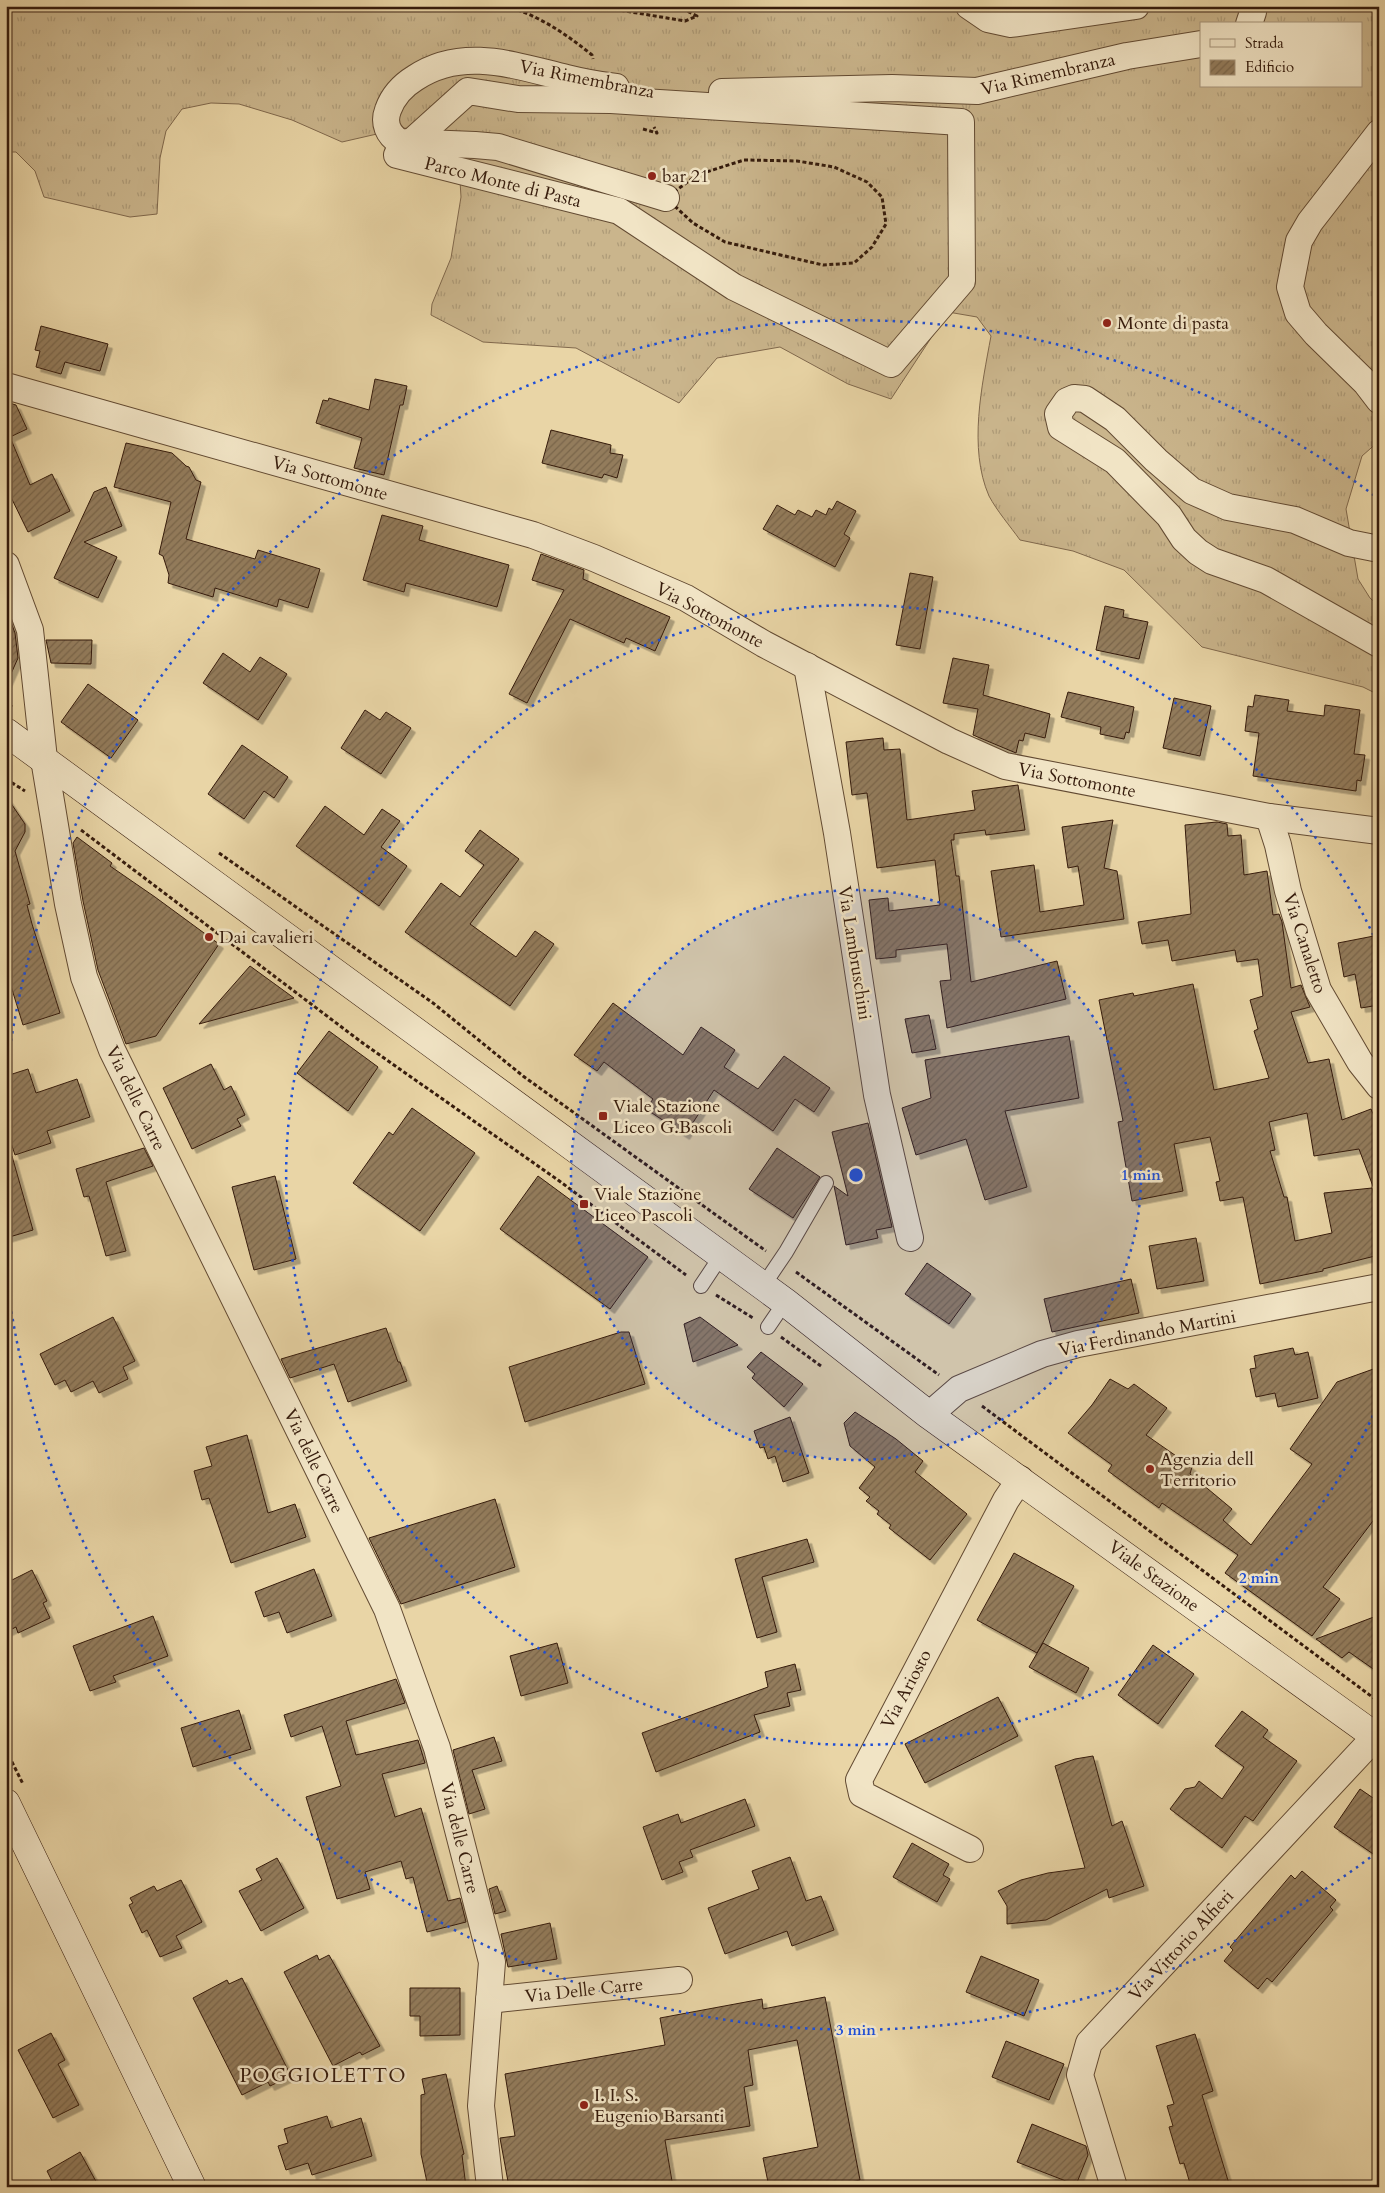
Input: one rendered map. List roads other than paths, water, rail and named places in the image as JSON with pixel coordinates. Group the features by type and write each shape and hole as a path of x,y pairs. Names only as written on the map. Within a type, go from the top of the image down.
{"main road":[{"name":"Viale Stazione","path":"6,732 785,1302 929,1415 1377,1738"},
{"path":"6,1803 192,2187"}],"street":[{"path":"969,6 988,19 1011,24 1136,6"},
{"path":"1250,22 1254,12 1252,6"},
{"name":"Via Rimembranza","path":"666,198 498,147 474,144 400,142 392,137 386,126 386,114 391,103 408,82 424,72 444,64 478,60 518,65 567,78 661,93 892,88 977,91 1127,56 1200,44"},
{"name":"Parco Monte di Pasta","path":"468,91 518,98 611,100 961,122 962,281 891,364 734,287 619,211 397,155 410,143 468,91"},
{"path":"1379,133 1310,222 1299,241 1290,287 1298,313 1316,334 1366,383 1379,400"},
{"name":"Via Sottomonte","path":"6,386 533,535 594,558 686,598 764,644 949,740 1005,766 1269,817 1379,830"},
{"path":"1379,549 1349,543 1295,520 1228,507 1192,491 1156,460 1115,419 1085,399 1074,398 1067,401 1058,414 1061,427 1115,461 1169,516 1184,539 1198,552 1212,561 1266,580 1379,644"},
{"name":"Via delle Carre","path":"6,565 30,630 44,758 68,904 84,977 112,1050 387,1609 437,1748 492,1962 481,2106 490,2187"},
{"name":"Via Lambruschini","path":"807,666 837,833 877,1095 910,1238"},
{"name":"Via Canaletto","path":"1269,817 1278,845 1288,891 1318,990 1360,1062 1379,1086"},
{"name":"Via Ferdinando Martini","path":"929,1415 959,1389 1042,1354 1078,1344 1379,1287"},
{"name":"Via Ariosto","path":"970,1849 862,1794 859,1780 1006,1500 1020,1479"},
{"name":"Via Vittorio Alfieri","path":"1114,2187 1080,2075 1089,2043 1377,1738"},
{"name":"Via Delle Carre","path":"489,2000 679,1980"}],"lane":[{"path":"763,1286 826,1183"},
{"path":"701,1286 721,1256"},
{"path":"768,1327 785,1302"}],"place":[{"name":"bar 21","path":"652,176"},
{"name":"Monte di pasta","path":"1107,323"},
{"name":"Dai cavalieri","path":"209,937"},
{"name":"Viale Stazione Liceo G.Bascoli","path":"603,1116"},
{"name":"Viale Stazione Liceo Pascoli","path":"584,1204"},
{"name":"Agenzia dell Territorio","path":"1150,1469"},
{"name":"I. I. S. Eugenio Barsanti","path":"584,2105"}],"district":[{"name":"POGGIOLETTO","path":"323,2075"}]}
